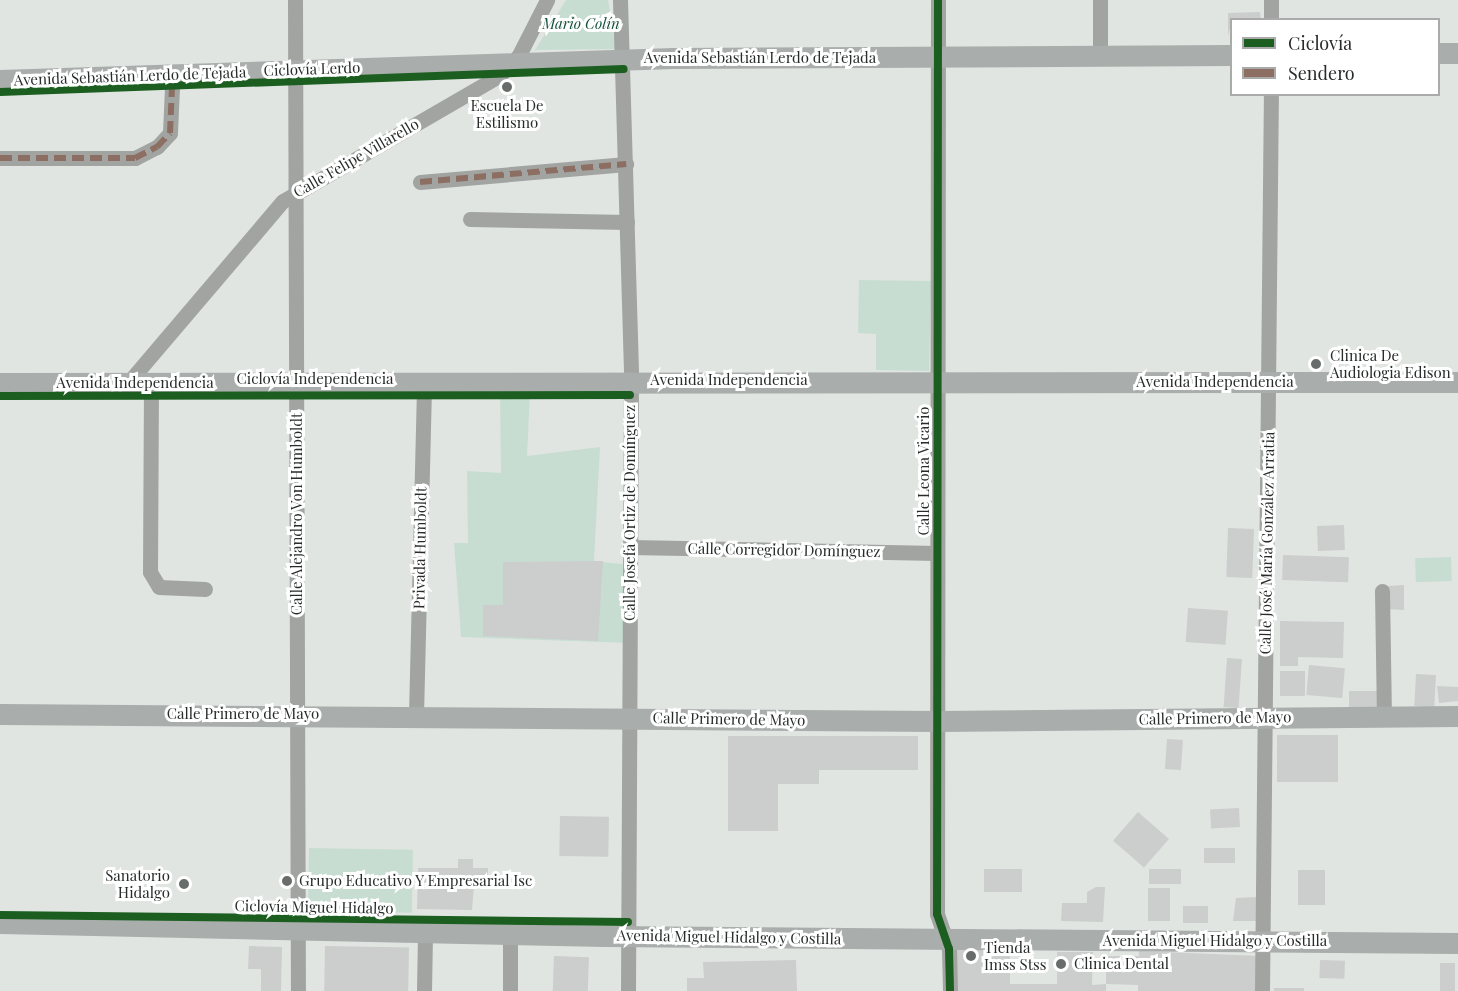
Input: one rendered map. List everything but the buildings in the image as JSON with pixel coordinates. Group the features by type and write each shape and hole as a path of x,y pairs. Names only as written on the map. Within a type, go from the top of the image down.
{"main road":[{"path":"1440,53 1458,53"},
{"name":"Avenida Sebastián Lerdo de Tejada","path":"0,80 624,60 1230,55"},
{"name":"Avenida Independencia","path":"0,383 151,384 630,379 1458,382"},
{"name":"Calle Primero de Mayo","path":"0,714 298,714 938,721 1458,716"},
{"name":"Avenida Miguel Hidalgo y Costilla","path":"0,923 510,935 1458,943"}],"street":[{"name":"Calle Alejandro Von Humboldt","path":"294,0 298,991"},
{"path":"512,64 548,0"},
{"name":"Calle Josefa Ortiz de Domínguez","path":"620,0 624,60 630,379 628,991"},
{"name":"Calle Leona Vicario","path":"938,0 937,914 946,940 950,991"},
{"path":"1100,0 1100,57"},
{"path":"1271,0 1271,18"},
{"name":"Calle Felipe Villarello","path":"127,384 252,233 296,191 487,84 512,64"},
{"path":"0,158 135,158 157,147 170,133 172,87 180,74"},
{"name":"Calle José María González Arratia","path":"1262,991 1271,96"},
{"path":"420,182 626,164"},
{"path":"470,219 627,222"},
{"name":"Privada Humboldt","path":"416,715 424,381"},
{"path":"151,384 150,572 159,587 205,589"},
{"name":"Calle Corregidor Domínguez","path":"630,547 938,553"},
{"path":"1382,591 1384,717"},
{"path":"424,991 425,933"},
{"path":"510,935 510,991"}],"green space":[{"name":"Mario Colín","path":"566,0 608,0 616,49 535,50"},
{"path":"859,280 931,281 929,371 876,370 876,334 858,333"},
{"path":"500,394 530,394 527,456 600,447 594,561 630,565 629,643 461,637 454,543 468,543 467,471 501,473"},
{"path":"1451,557 1452,581 1416,582 1415,558"},
{"path":"309,848 413,850 412,913 308,911"}],"marked path":[{"path":"0,158 135,158 157,147 170,133 172,87 180,74"},
{"path":"420,182 626,164"}],"cycle path":[{"path":"938,0 937,914 949,949 950,991"},
{"name":"Ciclovía Lerdo","path":"0,92 624,69"},
{"name":"Ciclovía Independencia","path":"0,396 630,395"},
{"name":"Ciclovía Miguel Hidalgo","path":"0,915 628,922"}],"place":[{"name":"Escuela De Estilismo","path":"507,87"},
{"name":"Clinica De Audiologia Edison","path":"1316,364"},
{"name":"Grupo Educativo Y Empresarial Isc","path":"287,881"},
{"name":"Sanatorio Hidalgo","path":"184,884"},
{"name":"Tienda Imss Stss","path":"971,956"},
{"name":"Clinica Dental","path":"1061,964"}]}
